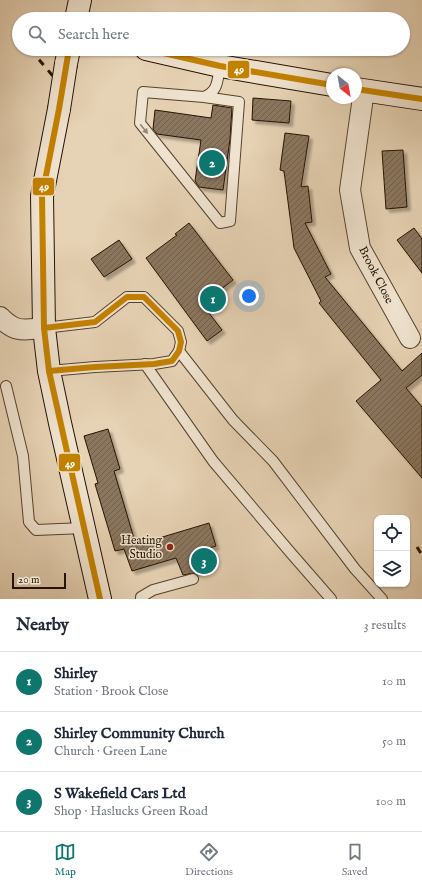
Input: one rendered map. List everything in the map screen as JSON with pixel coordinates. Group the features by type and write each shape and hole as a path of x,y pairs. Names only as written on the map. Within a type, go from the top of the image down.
{"street":[{"path":"77,12 80,0"},
{"path":"176,56 220,66 326,84"},
{"path":"68,57 42,196 44,328 49,371 100,599"},
{"path":"362,90 422,99"},
{"name":"Brook Close","path":"359,104 350,190 360,248 410,338"},
{"path":"0,317 7,324 20,330 44,328"}],"lane":[{"path":"204,97 239,102 230,221 220,223 140,123 143,92 204,97 214,91 217,84 220,66"},
{"path":"44,328 95,322 127,297 144,297 178,331 181,342 179,351 172,361 154,364 49,371"},
{"path":"179,351 233,420 273,461 355,569 382,599"},
{"path":"145,364 213,461 331,599"},
{"path":"6,386 23,456 29,522 36,530 84,528"},
{"path":"141,599 141,597 153,590 192,579"}],"building":[{"path":"253,98 291,101 289,123 252,120"},
{"path":"213,105 232,108 230,139 223,190 199,187 195,181 201,140 157,134 153,129 155,110 211,118"},
{"path":"285,133 309,136 301,187 308,186 312,222 305,223 331,274 325,277 402,371 422,353 422,375 406,388 422,407 422,478 356,401 381,380 319,303 321,301 294,248 284,171 280,170"},
{"path":"403,150 407,207 386,209 382,151"},
{"path":"189,223 233,280 202,304 222,330 207,341 146,258 177,235 175,234"},
{"path":"414,228 422,239 422,273 397,240"},
{"path":"119,240 132,259 104,277 91,259"},
{"path":"108,429 120,469 114,471 136,545 209,523 216,546 199,551 205,568 194,573 183,575 176,558 132,571 124,549 115,551 95,484 98,483 84,436"}],"railway":[{"path":"36,56 69,95"},
{"path":"417,547 422,555"}],"transit line":[{"name":"49","path":"68,56 42,196 44,328 49,371 100,599"},
{"name":"49","path":"176,56 220,66 326,84"},
{"name":"49","path":"362,90 422,99"},
{"name":"49","path":"44,328 95,322 127,297 144,297 178,331 181,342 179,351 172,361 154,364 49,371"}],"place":[{"name":"Shirley Community Church","path":"212,163"},
{"name":"Shirley","path":"213,299"},
{"name":"Heating Studio","path":"170,547"},
{"name":"S Wakefield Cars Ltd","path":"204,561"}]}
